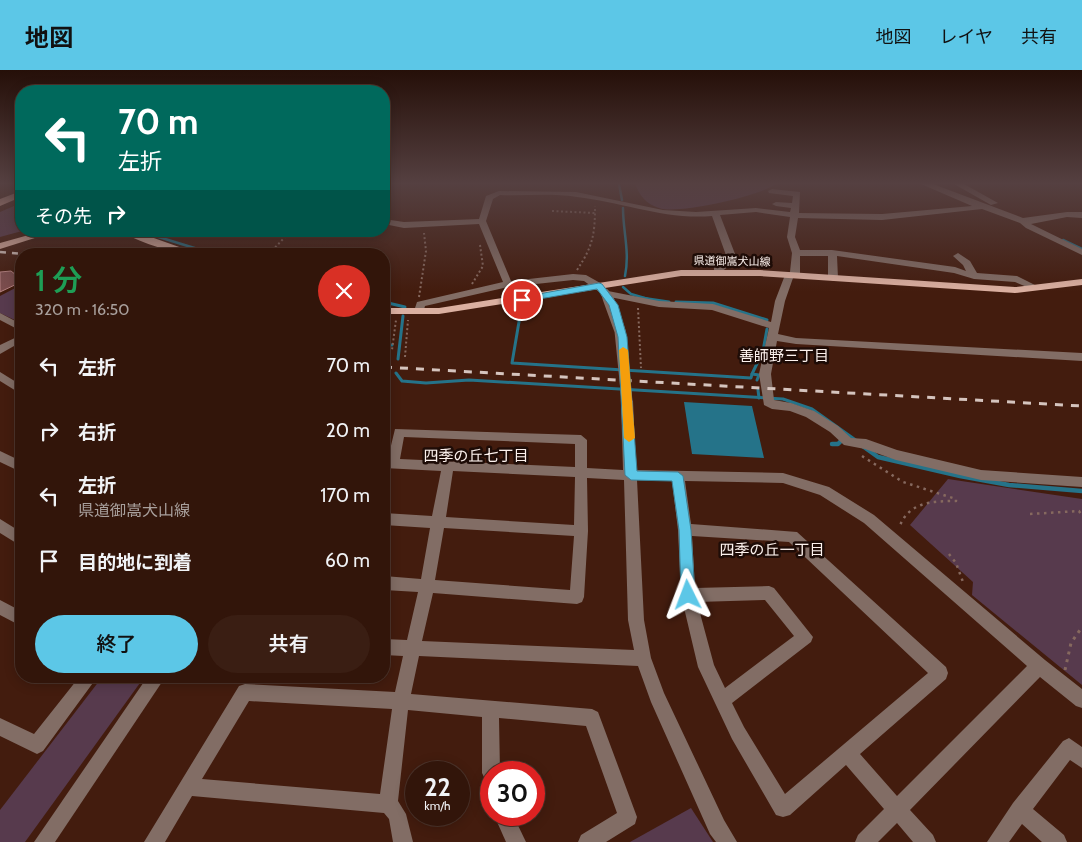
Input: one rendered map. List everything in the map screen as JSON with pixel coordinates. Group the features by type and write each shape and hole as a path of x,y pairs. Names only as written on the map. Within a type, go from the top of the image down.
{"main road":[{"path":"0,246 32,237"},
{"path":"140,237 172,248"},
{"name":"県道御嵩犬山線","path":"390,311 522,300 602,289 655,276 718,272 793,275 985,289 1034,287 1082,282"}],"street":[{"path":"485,220 484,226 508,284"},
{"path":"718,220 732,259 719,267 718,272"},
{"path":"794,220 791,237 796,253 793,275 780,300 765,374 768,397 772,405 792,407 810,414 834,429 848,442 866,444 896,454 981,475 1082,482"},
{"path":"1023,221 1029,220"},
{"path":"1023,221 1082,252"},
{"path":"390,222 484,226"},
{"path":"796,253 832,253 955,270 974,276 1017,279 1034,287"},
{"path":"832,253 833,278"},
{"path":"958,256 967,264 974,276"},
{"path":"417,310 473,292 508,284 573,277 586,278 602,289 638,299 673,305 713,307 796,341 1082,357"},
{"path":"602,289 613,305 620,324 627,401 636,620 643,658 657,696 717,826 727,842"},
{"path":"0,316 15,325"},
{"path":"0,350 15,341"},
{"path":"0,376 15,386"},
{"path":"390,457 399,432 581,440 582,473 577,597 390,584"},
{"path":"0,456 15,464"},
{"path":"390,463 631,475 783,478 824,491 869,519 1039,666 1082,700"},
{"path":"388,804 401,701 427,586 448,466"},
{"path":"678,476 685,530 688,595 706,667 738,733 783,808 940,673 792,536 685,530"},
{"path":"390,519 581,531"},
{"path":"0,525 15,536"},
{"path":"688,595 769,593 805,637 722,700"},
{"path":"0,606 15,615"},
{"path":"390,648 643,658"},
{"path":"864,842 1039,666"},
{"path":"0,727 37,745 85,683"},
{"path":"44,842 153,683"},
{"path":"154,842 245,692 401,701 592,718 628,817 588,842"},
{"path":"490,710 491,761"},
{"path":"997,842 1069,747 1082,759"},
{"path":"847,753 926,842"},
{"path":"188,787 388,804 397,814 403,842"},
{"path":"1020,810 1057,842"},
{"path":"508,826 516,842"}],"path":[{"path":"573,277 590,250 596,220"},
{"path":"405,357 406,327 417,310 413,305 419,297 424,274 426,251 424,224"},
{"path":"473,292 474,280 483,266 479,238 484,226"},
{"path":"275,248 287,237"},
{"path":"638,299 641,368"},
{"path":"390,352 394,346 398,311"},
{"path":"848,442 856,453 903,482 956,499 956,501 916,504 901,519 896,542"},
{"path":"1030,514 1054,513 1065,510 1078,511 1082,516"},
{"path":"949,554 962,576 963,585 955,593"},
{"path":"1060,683 1067,666 1071,643 1082,627"}],"shaded area":[{"path":"0,220 15,220 15,233 0,237"},
{"path":"15,288 15,320 0,313 0,296"},
{"path":"948,479 1082,499 1082,685 972,595 973,582 910,525"},
{"path":"98,683 140,683 25,842 0,842 0,810"},
{"path":"691,808 713,842 630,842"}],"water":[{"path":"684,402 752,406 764,458 692,454"}],"building":[{"path":"11,271 15,274 15,285 0,292 0,272"}],"waterway":[{"path":"623,220 627,250 625,276"},
{"path":"159,237 194,248"},
{"path":"1063,240 1082,249"},
{"path":"623,287 631,294 647,299"},
{"path":"642,298 647,299"},
{"path":"647,299 669,302"},
{"path":"676,302 713,303 767,320"},
{"path":"390,303 405,307"},
{"path":"521,310 512,363 751,378 752,374"},
{"path":"398,359 403,316"},
{"path":"752,374 763,351 767,329"},
{"path":"396,373 402,381 426,383 469,380 759,398"},
{"path":"752,374 759,375 757,380"},
{"path":"758,390 759,398"},
{"path":"759,398 783,399 812,409 857,441"},
{"path":"832,444 838,444 841,441"},
{"path":"864,447 878,457 960,476 1009,485 1082,491"}],"railway":[{"path":"0,252 15,253"},
{"path":"390,367 1082,406"}],"slow traffic":[{"path":"623,350 629,438"}],"district":[{"name":"善師野三丁目","path":"784,356"},
{"name":"四季の丘七丁目","path":"476,456"},
{"name":"四季の丘一丁目","path":"772,550"}],"route":[{"path":"522,300 599,286 613,305 620,324 622,337 631,475 678,476 685,530 688,595"}]}
